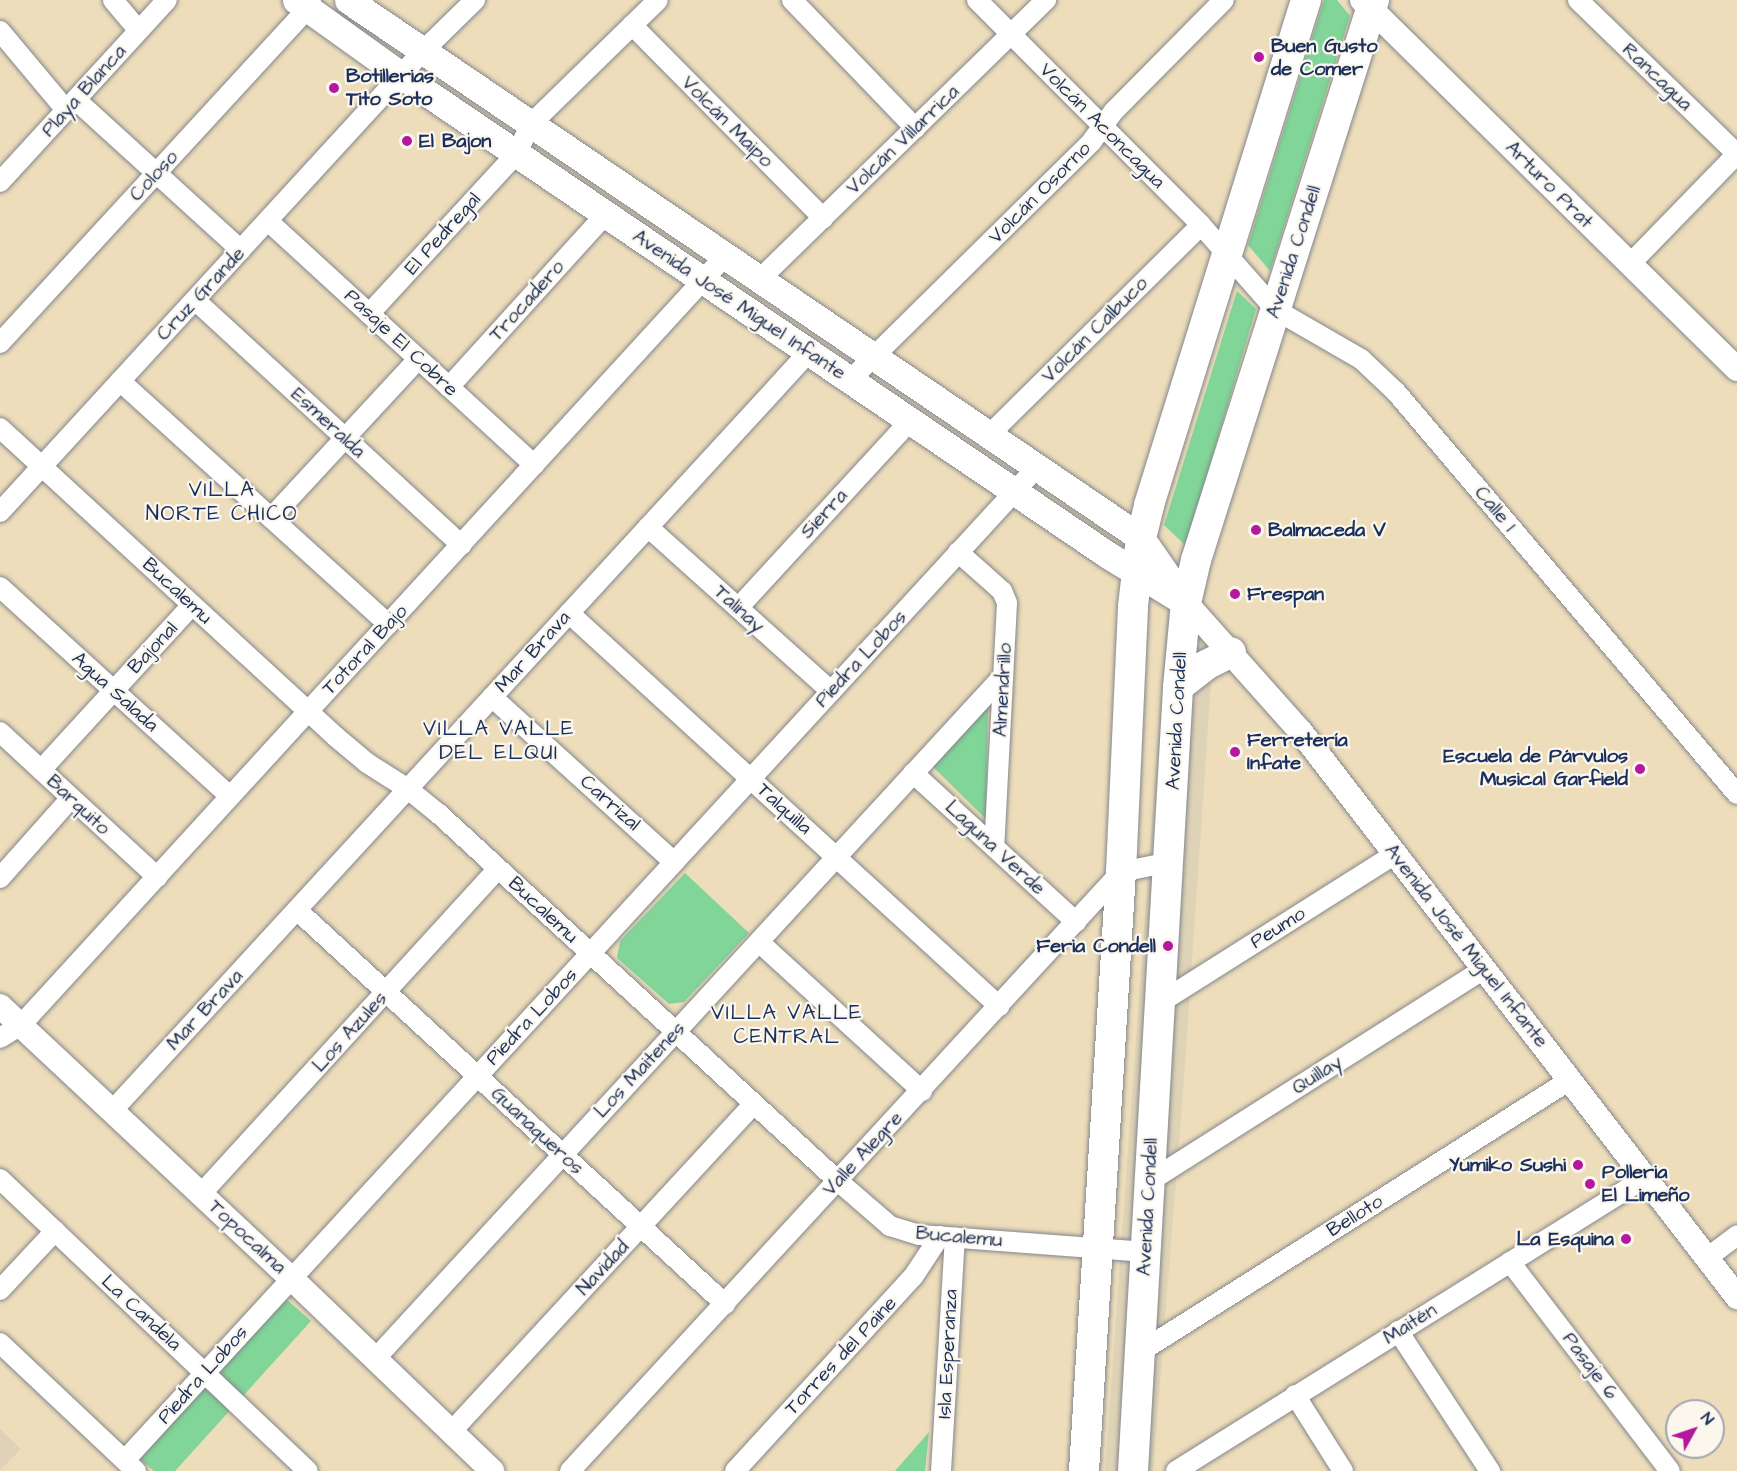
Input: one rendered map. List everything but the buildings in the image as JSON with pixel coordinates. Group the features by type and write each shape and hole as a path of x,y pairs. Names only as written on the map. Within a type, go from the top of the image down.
{"main road":[{"name":"Avenida José Miguel Infante","path":"348,0 1141,538 1186,603"},
{"path":"1084,1471 1141,538 1149,505 1306,0"},
{"name":"Avenida José Miguel Infante","path":"305,3 402,76 516,154 1137,574 1186,603"},
{"name":"Avenida Condell","path":"1133,1471 1170,862 1178,687 1186,603 1196,561 1276,310 1369,3"},
{"path":"1178,687 1206,666 1232,652"}],"street":[{"path":"113,0 139,31"},
{"name":"Playa Blanca","path":"0,183 167,0"},
{"name":"Cruz Grande","path":"0,512 423,51 475,0"},
{"name":"El Pedregal","path":"369,314 516,154 531,124 658,0"},
{"path":"792,0 915,128"},
{"name":"Volcán Aconcagua","path":"976,0 1227,252"},
{"name":"Volcán Villarrica","path":"760,279 1046,0"},
{"name":"Volcán Osorno","path":"850,380 1092,141 1114,111 1224,0"},
{"name":"Rancagua","path":"1578,0 1737,154"},
{"name":"Coloso","path":"0,343 156,173 305,3"},
{"name":"Arturo Prat","path":"1369,3 1630,264 1734,361"},
{"name":"Volcán Maipo","path":"632,25 823,218"},
{"path":"0,31 71,105 156,173 241,250"},
{"path":"1630,264 1737,154"},
{"name":"Trocadero","path":"448,387 606,214"},
{"name":"Pasaje El Cobre","path":"268,221 534,465"},
{"name":"Volcán Calbuco","path":"989,435 1202,225"},
{"name":"Calle 1","path":"1227,252 1276,310 1340,345 1361,359 1390,386 1737,794"},
{"name":"Totoral Bajo","path":"0,1038 21,1025 725,256"},
{"name":"Esmeralda","path":"195,300 461,545"},
{"name":"Mar Brava","path":"112,1111 809,352"},
{"path":"272,518 418,359"},
{"path":"120,381 388,624"},
{"name":"Sierra","path":"738,608 910,421"},
{"name":"Bucalemu","path":"0,428 360,758 408,789 890,1226 909,1233 947,1237 1146,1252"},
{"name":"Piedra Lobos","path":"130,1466 204,1373 1037,467"},
{"name":"Talinay","path":"648,526 831,691"},
{"name":"Almendrillo","path":"958,552 1005,597 1007,610 994,847"},
{"name":"Agua Salada","path":"0,587 230,796"},
{"name":"Avenida José Miguel Infante","path":"1186,603 1301,732 1737,1297"},
{"name":"Bajonal","path":"41,770 192,605"},
{"name":"Talquilla","path":"569,613 999,1006"},
{"name":"Los Maitenes","path":"375,1359 1003,676"},
{"name":"Carrizal","path":"492,697 674,861"},
{"name":"Barquito","path":"0,732 157,877"},
{"name":"Laguna Verde","path":"914,773 1076,922"},
{"path":"0,878 71,798"},
{"name":"Peumo","path":"1161,1002 1395,854"},
{"path":"1121,872 1170,862"},
{"name":"Los Azules","path":"201,1194 498,869"},
{"name":"Valle Alegre","path":"570,1471 922,1091 1121,872"},
{"name":"Guanaqueros","path":"297,910 725,1304"},
{"path":"759,942 922,1091"},
{"name":"Quillay","path":"1150,1180 1484,969"},
{"name":"Topocalma","path":"0,1006 291,1278 492,1471"},
{"name":"Belloto","path":"1140,1352 1570,1080"},
{"name":"Navidad","path":"452,1432 754,1104"},
{"name":"Maitén","path":"1178,1470 1645,1178"},
{"name":"La Candela","path":"0,1179 308,1471"},
{"path":"0,1290 55,1231"},
{"path":"1707,1258 1737,1235"},
{"name":"Torres del Paine","path":"735,1471 947,1237"},
{"name":"Isla Esperanza","path":"941,1471 947,1237"},
{"name":"Pasaje 6","path":"1510,1262 1670,1471"},
{"path":"1398,1331 1490,1471"},
{"path":"0,1343 130,1466"},
{"path":"1295,1395 1343,1471"}],"shaded area":[{"name":"Feria Condell","path":"1167,610 1213,652 1184,1078 1153,1471 1105,1471"},
{"path":"0,1429 21,1449 0,1470"}],"green space":[{"path":"1324,0 1337,0 1350,16 1270,271 1248,245"},
{"path":"1237,291 1256,309 1186,546 1164,525"},
{"path":"988,703 986,819 931,765"},
{"path":"685,873 749,933 684,1002 669,1004 617,958 620,941"},
{"path":"285,1298 311,1321 175,1471 154,1471 140,1459"},
{"path":"929,1432 925,1471 895,1471"}],"place":[{"name":"Buen Gusto de Comer","path":"1259,57"},
{"name":"Botillerias Tito Soto","path":"334,88"},
{"name":"El Bajon","path":"407,141"},
{"name":"Balmaceda V","path":"1256,530"},
{"name":"Frespan","path":"1235,594"},
{"name":"Ferretería Infate","path":"1235,752"},
{"name":"Escuela de Párvulos Musical Garfield","path":"1640,769"},
{"name":"Feria Condell","path":"1168,946"},
{"name":"Yumiko Sushi","path":"1578,1165"},
{"name":"Polleria El Limeño","path":"1590,1184"},
{"name":"La Esquina","path":"1626,1239"}],"district":[{"name":"VILLA NORTE CHICO","path":"222,502"},
{"name":"VILLA VALLE DEL ELQUI","path":"499,741"},
{"name":"VILLA VALLE CENTRAL","path":"787,1025"}]}
